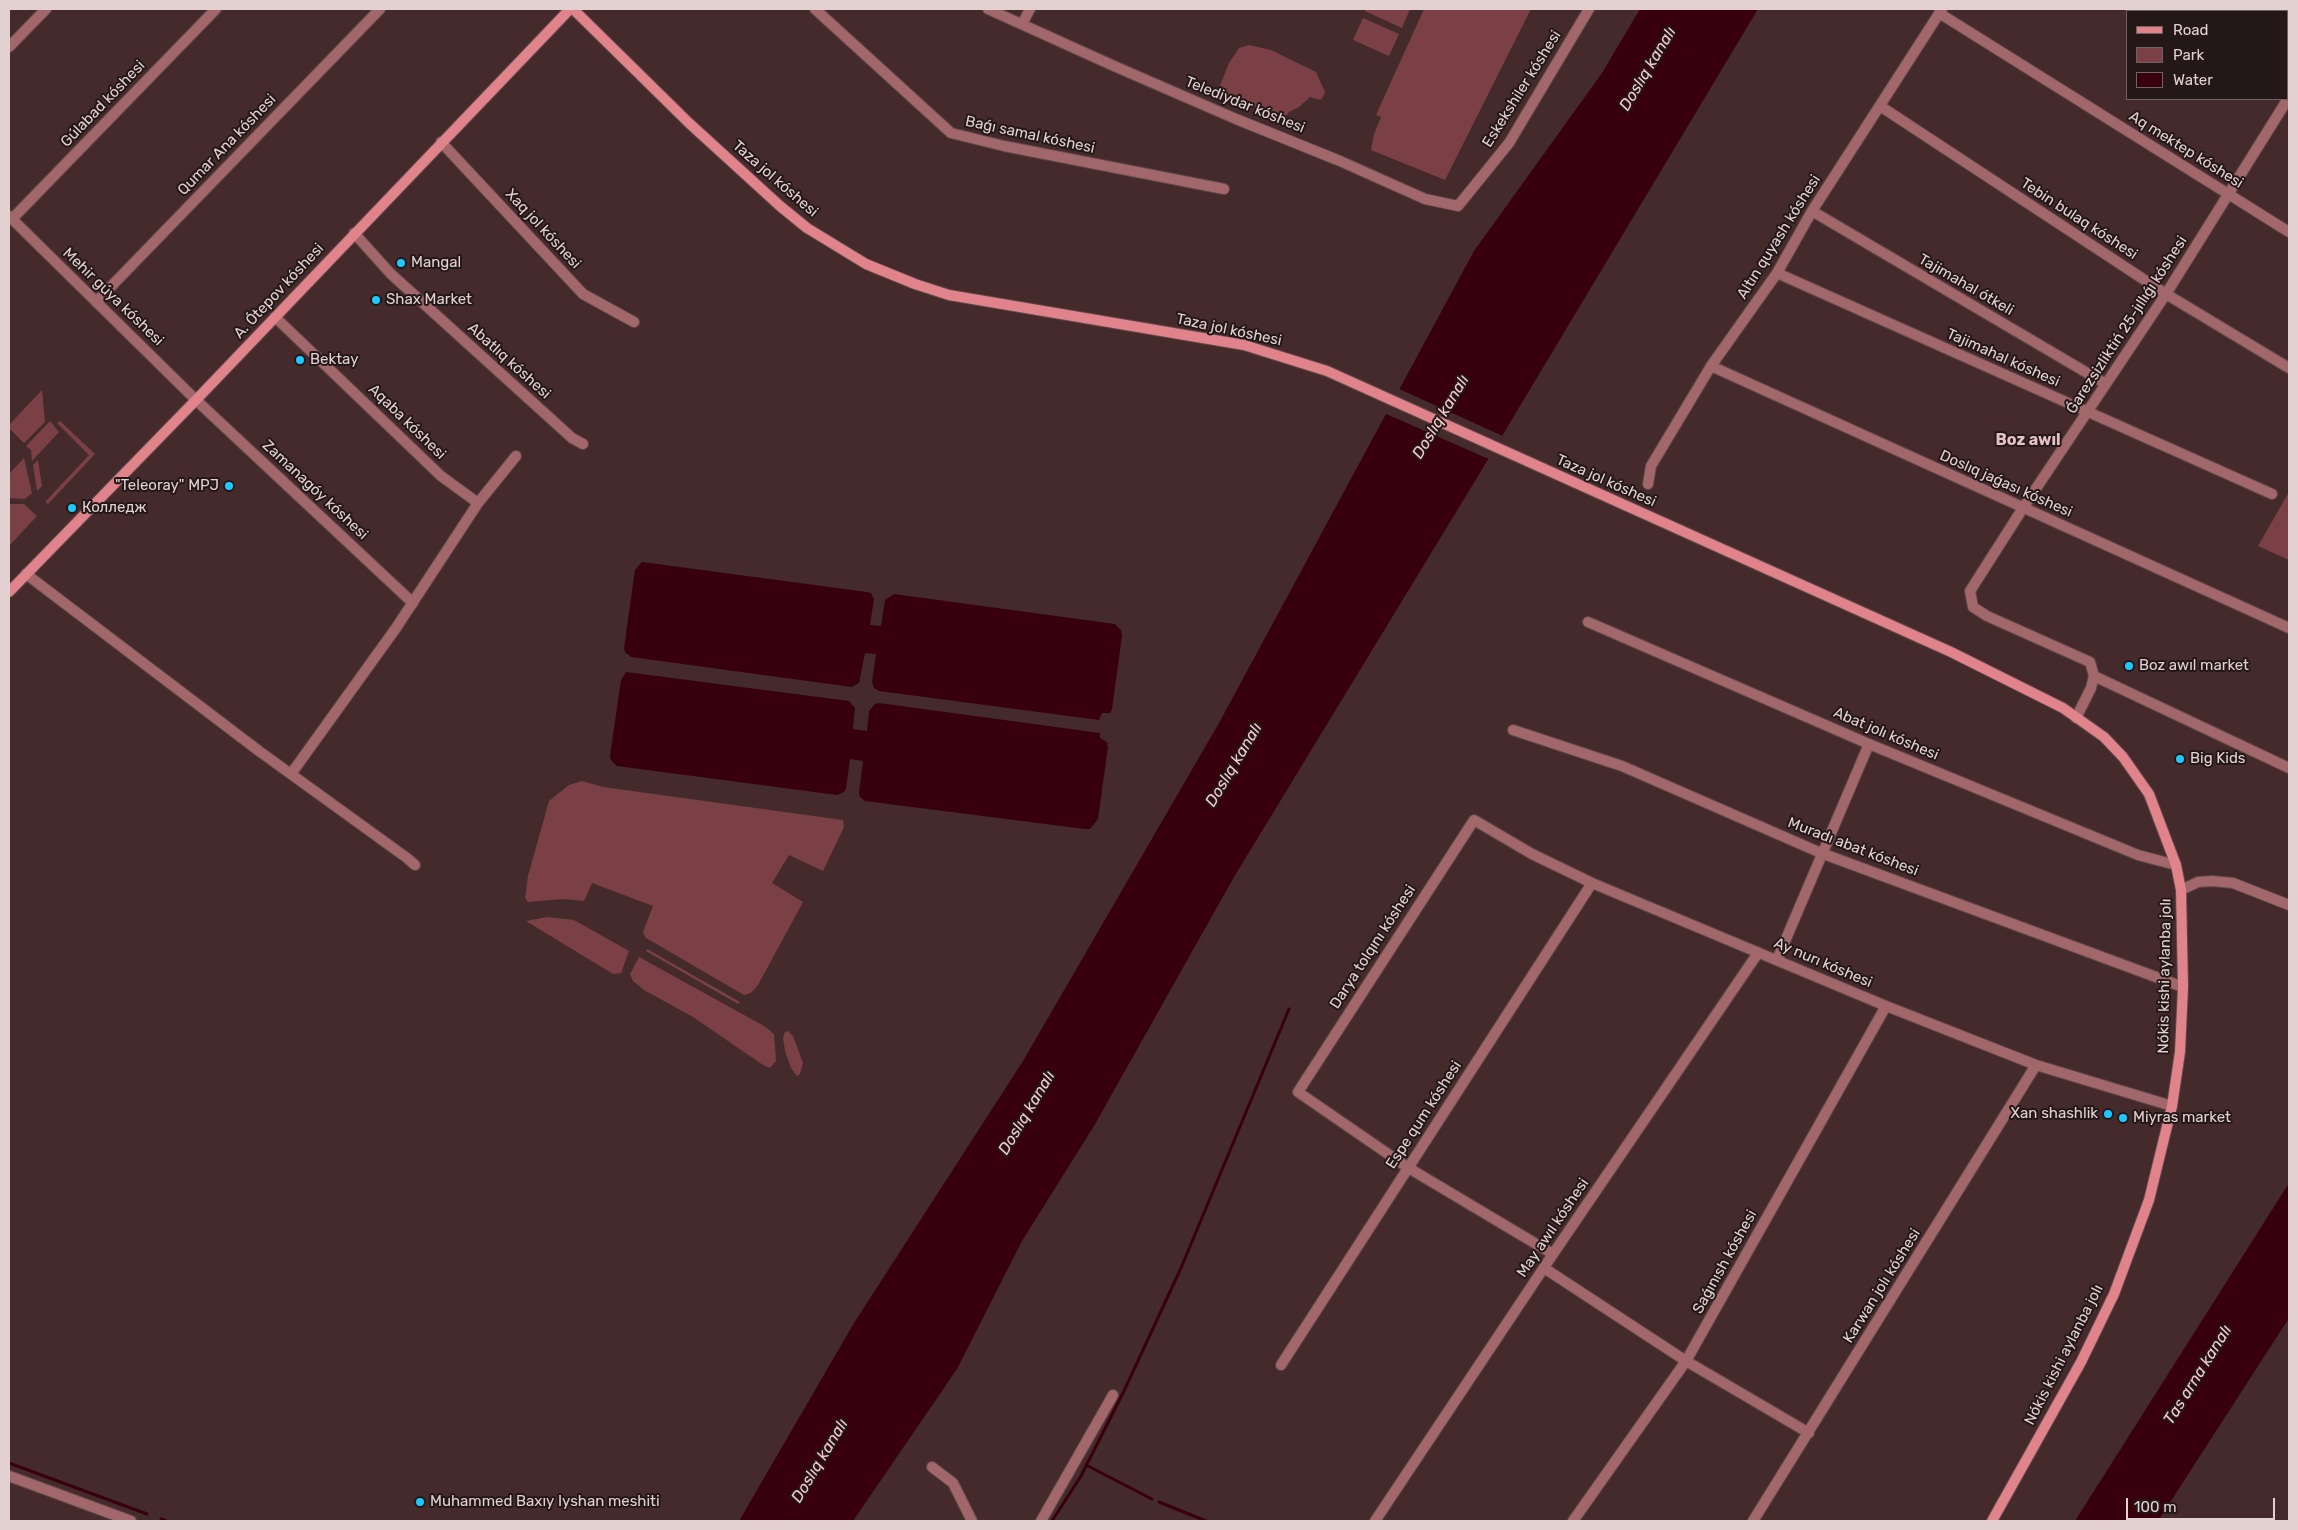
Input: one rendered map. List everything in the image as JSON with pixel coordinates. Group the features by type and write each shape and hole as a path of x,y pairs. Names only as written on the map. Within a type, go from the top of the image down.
{"main road":[{"name":"A. Ótepov kóshesi","path":"9,592 196,400 440,142 572,9"},
{"name":"Taza jol kóshesi","path":"572,9 689,123 780,206 807,228 866,264 915,284 949,295 1244,345 1327,371 1951,652"},
{"name":"Nókis kishi aylanba jolı","path":"1951,652 2063,708 2104,736 2117,750 2149,794 2176,865 2182,890 2183,987 2180,1052 2172,1106 2149,1200 2114,1294 2081,1362 1992,1521"}],"street":[{"path":"9,47 46,9"},
{"name":"Gúlabad kóshesi","path":"10,218 216,9"},
{"name":"Qumar Ana kóshesi","path":"96,302 380,9"},
{"name":"Baǵı samal kóshesi","path":"815,9 951,133 1004,146 1224,189"},
{"name":"Telediydar kóshesi","path":"988,9 1140,78 1426,199 1458,206"},
{"path":"1022,24 1030,9"},
{"name":"Eskekshiler kóshesi","path":"1458,206 1509,143 1589,9"},
{"name":"Altın quyash kóshesi","path":"1648,484 1651,466 1711,366 1778,273 1812,211 1941,11"},
{"name":"Aq mektep kóshesi","path":"1941,11 2289,232"},
{"name":"Ǵarezsizliktiń 25-jıllıǵı kóshesi","path":"2094,676 2090,662 1987,616 1973,607 1970,591 2166,294 2287,100"},
{"name":"Tebin bulaq kóshesi","path":"1880,106 2166,294 2289,368"},
{"name":"Xaq jol kóshesi","path":"440,142 583,294 634,322"},
{"name":"Tajimahal ótkeli","path":"1812,211 2106,384"},
{"name":"Mehir gúyа kóshesi","path":"10,218 196,400"},
{"name":"Abatlıq kóshesi","path":"354,233 391,274 572,438 583,444"},
{"name":"Tajimahal kóshesi","path":"1778,273 2088,414 2272,494"},
{"name":"Aqaba kóshesi","path":"275,317 441,476 478,503"},
{"name":"Doslıq jaǵası kóshesi","path":"1711,366 2289,628"},
{"name":"Zamanagóy kóshesi","path":"196,400 413,603"},
{"path":"291,774 413,603 478,503 516,456"},
{"path":"26,574 415,865"},
{"name":"Abat jolı kóshesi","path":"1588,622 1869,744 2138,854 2176,865"},
{"path":"2076,718 2091,688 2094,676 2289,768"},
{"name":"Muradı abat kóshesi","path":"1513,730 1622,766 1821,853 2183,987"},
{"path":"1777,960 1869,744"},
{"name":"Ay nurı kóshesi","path":"1474,820 1532,854 1592,883 1886,1006 2036,1065 2172,1106"},
{"name":"Darya tolqını kóshesi","path":"1407,1167 1298,1092 1474,820"},
{"path":"2182,890 2198,882 2233,883 2289,905"},
{"name":"Espe qum kóshesi","path":"1281,1364 1592,883"},
{"name":"May awıl kóshesi","path":"1375,1521 1553,1254 1758,953"},
{"name":"Saǵınısh kóshesi","path":"1573,1521 1686,1361 1886,1006"},
{"name":"Karwan jolı kóshesi","path":"1753,1521 1809,1434 2036,1065"},
{"path":"1407,1167 1553,1254"},
{"path":"1544,1268 1686,1361 1809,1434"},
{"path":"1041,1521 1113,1395"},
{"path":"932,1467 953,1482 972,1521"},
{"path":"9,1476 131,1521"}],"green space":[{"path":"1366,9 1410,9 1402,28 1365,11"},
{"path":"1424,9 1531,9 1445,180 1371,150 1374,134 1381,117 1376,115"},
{"path":"1363,18 1399,34 1389,56 1353,40"},
{"path":"1249,45 1271,50 1316,72 1325,92 1323,97 1320,100 1310,97 1299,107 1289,112 1283,120 1223,93 1219,88 1229,63 1239,48"},
{"path":"42,390 45,422 24,443 9,428 9,425"},
{"path":"50,421 59,432 32,461 31,450 26,446"},
{"path":"60,421 95,454 48,504 45,502 89,455 57,423"},
{"path":"24,458 32,493 25,499 9,498 9,474"},
{"path":"38,460 42,486 37,491 33,465"},
{"path":"2289,492 2289,560 2258,546"},
{"path":"9,504 24,504 37,516 9,546"},
{"path":"582,781 603,787 843,820 844,827 823,871 789,855 772,883 803,902 758,985 751,993 744,995 646,938 643,932 653,906 592,883 584,901 563,899 528,902 525,898 528,876 549,801 569,785"},
{"path":"547,917 574,920 629,951 621,973 613,974 526,921"},
{"path":"647,949 740,1002 738,1004 646,951"},
{"path":"639,957 764,1026 774,1034 776,1061 770,1068 763,1065 693,1017 644,990 633,981 630,974"},
{"path":"788,1031 793,1036 803,1063 800,1074 797,1076 791,1068 785,1051 783,1038 785,1032"}],"water":[{"name":"Doslıq kanalı","path":"1640,9 1758,9 1475,481 1234,877 1094,1126 1022,1241 957,1369 853,1521 739,1521 854,1323 1023,1061 1219,723 1474,251 1602,73"},
{"path":"642,562 871,593 874,599 870,625 881,626 885,600 894,594 1115,624 1121,630 1122,636 1112,709 1110,713 1102,713 1099,720 879,691 874,688 872,682 876,654 865,653 859,683 852,687 631,657 625,652 624,648 635,570"},
{"path":"626,672 849,701 855,708 853,729 867,731 869,711 875,704 879,703 1100,733 1100,738 1107,742 1108,747 1098,819 1090,829 1085,829 865,801 860,797 859,793 863,761 850,759 846,789 837,795 617,766 610,756 621,680"},
{"name":"Tas arna kanalı","path":"2289,1183 2289,1318 2158,1521 2075,1521"}],"pier":[{"path":"1397,388 1505,437 1491,460 1384,413"}],"waterway":[{"path":"1052,1521 1081,1476 1124,1391 1181,1268 1289,1009"},
{"path":"9,1463 147,1514"},
{"path":"1086,1465 1152,1499"},
{"path":"1159,1502 1206,1521"},
{"path":"161,1519 166,1521"}],"place":[{"name":"Mangal","path":"401,263"},
{"name":"Shax Market","path":"376,300"},
{"name":"Bektay","path":"300,360"},
{"name":"\"Teleoray\" MPJ","path":"229,486"},
{"name":"Колледж","path":"72,508"},
{"name":"Boz awıl market","path":"2129,666"},
{"name":"Big Kids","path":"2180,759"},
{"name":"Xan shashlik","path":"2108,1114"},
{"name":"Miyras market","path":"2123,1118"},
{"name":"Muhammed Baxıy Iyshan meshiti","path":"420,1502"}],"district":[{"name":"Boz awıl","path":"2028,440"}]}
